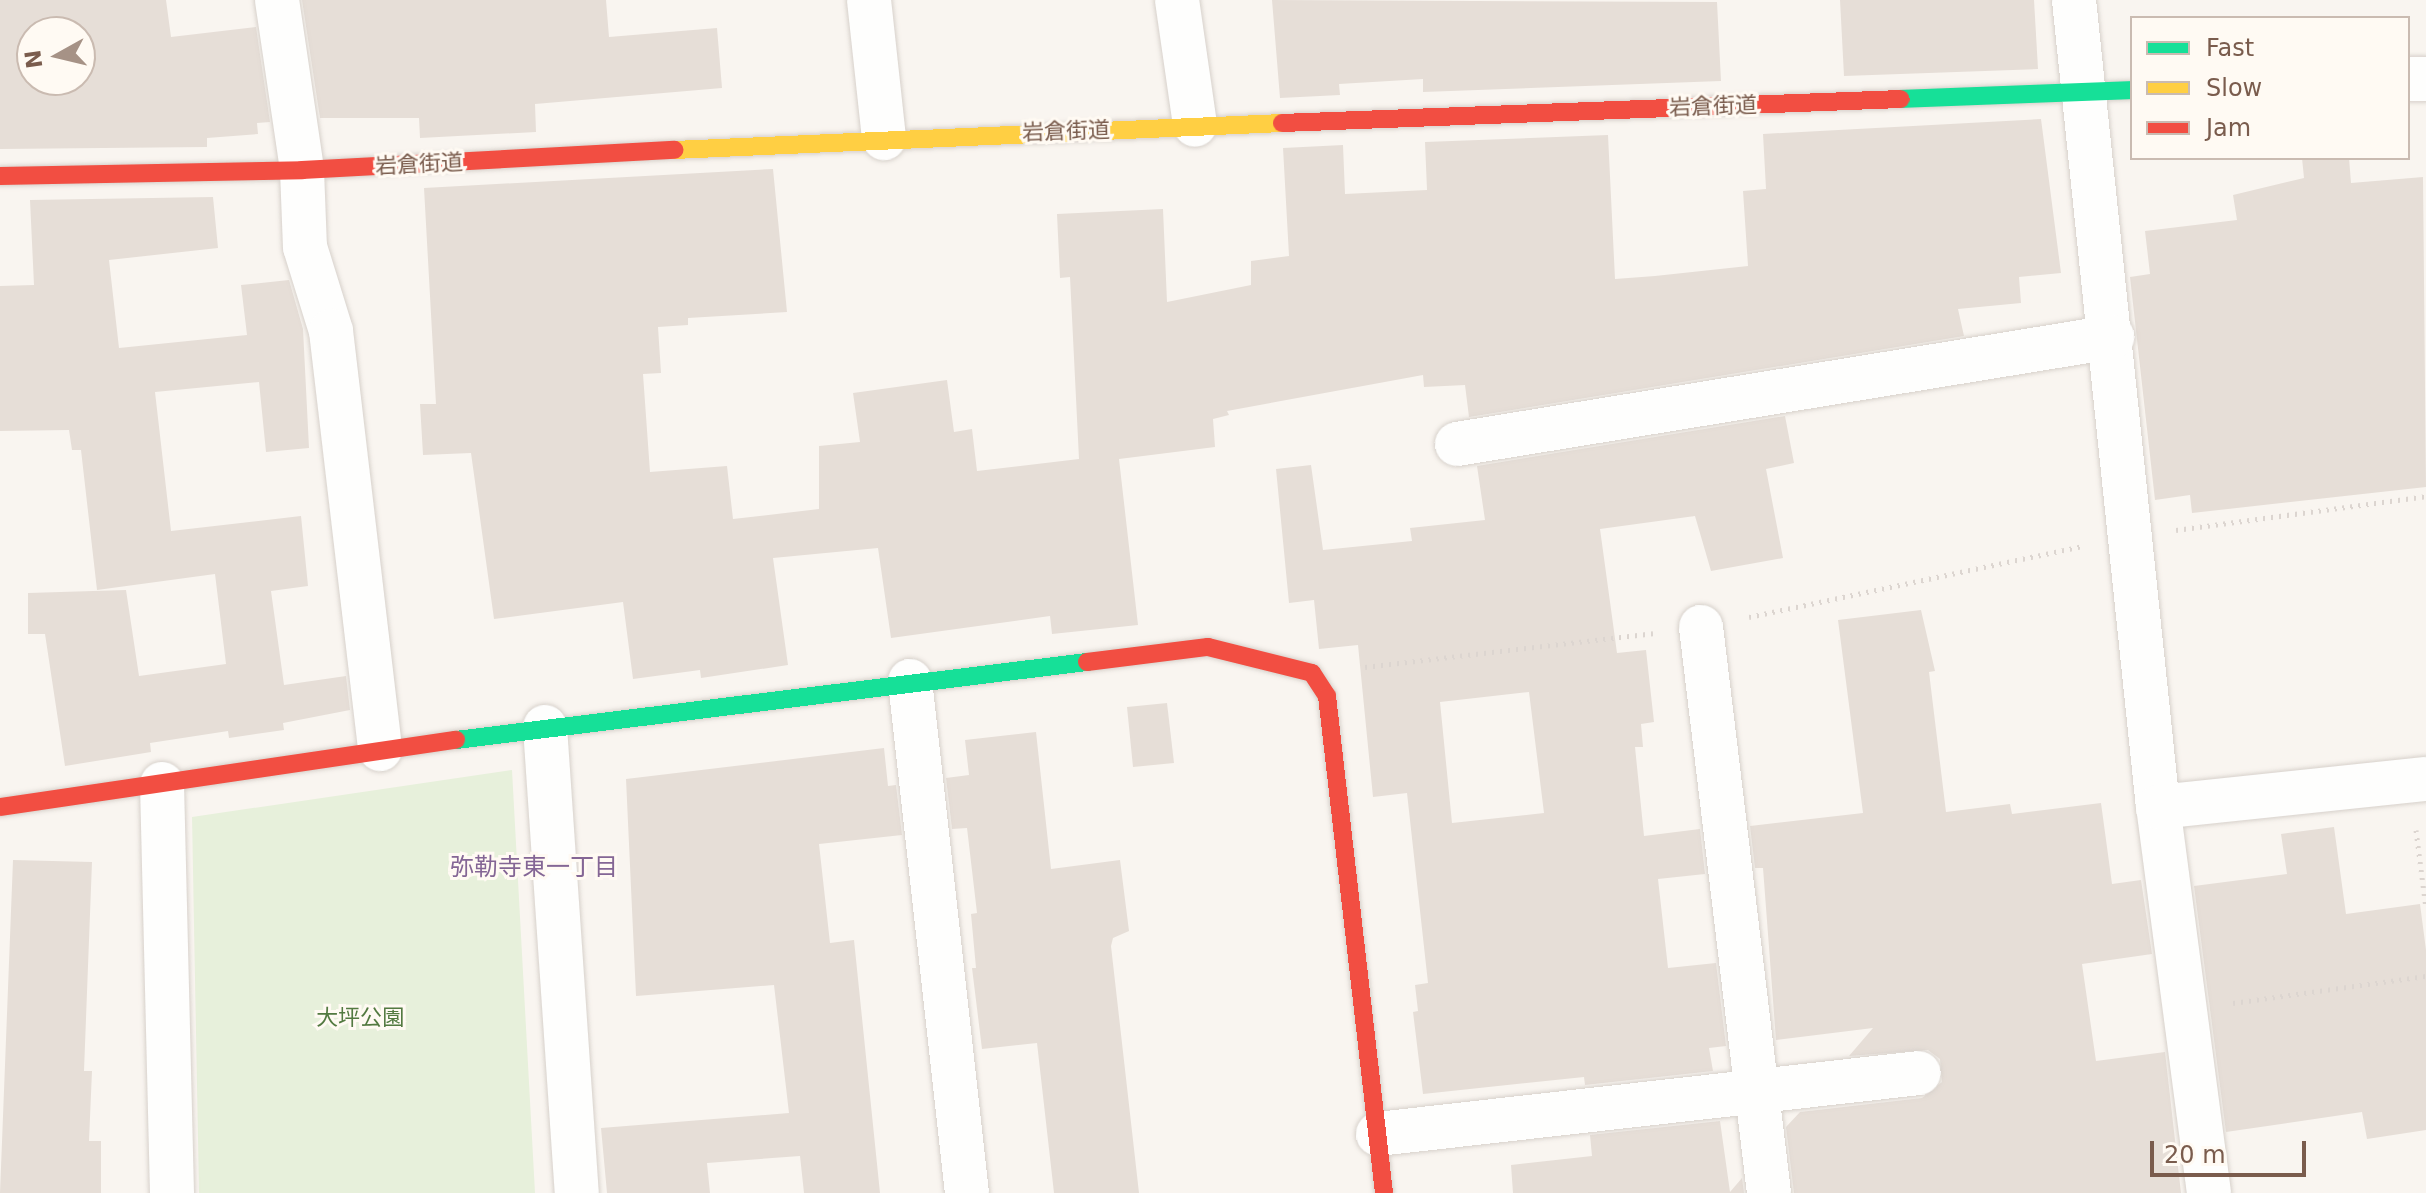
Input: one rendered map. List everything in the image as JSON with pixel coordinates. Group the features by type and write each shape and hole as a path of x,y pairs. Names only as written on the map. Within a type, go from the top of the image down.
{"street":[{"path":"277,0 302,170 305,247 331,331 380,749"},
{"path":"869,0 884,138"},
{"path":"1177,0 1195,125"},
{"path":"2074,0 2088,92 2158,807 2209,1193"},
{"name":"岩倉街道","path":"0,176 302,170 884,138 2130,90"},
{"path":"1457,444 2112,337"},
{"path":"1701,627 1769,1193"},
{"path":"0,807 545,727 1208,647 1312,673 1327,696 1384,1193"},
{"path":"910,681 967,1193"},
{"path":"545,727 577,1193"},
{"path":"2158,807 2418,780"},
{"path":"162,784 172,1193"},
{"path":"1378,1134 1919,1073"}],"path":[{"path":"2133,536 2426,496"},
{"path":"2418,780 2426,908"},
{"path":"2185,1010 2426,976"}],"green space":[{"name":"大坪公園","path":"512,770 535,1193 199,1193 192,817"}],"building":[{"path":"0,0 166,0 171,37 256,27 270,122 257,123 258,134 207,138 207,147 0,149"},
{"path":"302,0 606,0 609,37 717,28 722,88 535,104 536,132 420,138 419,118 320,118"},
{"path":"1272,0 1717,2 1721,81 1423,92 1423,79 1339,84 1340,95 1280,98"},
{"path":"1840,0 2034,0 2038,69 1844,76"},
{"path":"2041,119 2061,273 2019,277 2021,303 1958,309 1964,336 1469,417 1465,385 1424,387 1423,375 1227,411 1229,415 1213,419 1215,447 1119,459 1138,625 1052,634 1050,616 891,638 878,548 773,558 788,665 701,678 700,670 633,679 623,602 494,619 471,453 423,455 420,404 436,404 424,188 773,169 787,312 688,318 688,325 658,327 661,373 643,374 650,472 727,466 733,519 819,509 819,446 860,442 853,393 947,380 954,432 972,429 977,471 1079,459 1070,277 1060,278 1057,214 1163,209 1167,302 1251,285 1251,261 1289,256 1283,148 1343,145 1345,194 1427,190 1425,142 1608,135 1615,279 1655,276 1748,266 1743,191 1766,189 1763,134"},
{"path":"2302,160 2349,160 2351,183 2423,177 2426,487 2192,513 2190,495 2155,500 2130,277 2150,274 2145,231 2237,220 2233,195 2304,178"},
{"path":"213,197 218,248 109,260 119,348 247,335 241,285 289,280 303,329 309,448 266,452 259,382 155,392 171,531 301,516 308,586 271,591 284,685 346,676 350,710 283,723 284,730 229,738 228,731 150,743 151,752 65,766 45,634 28,634 28,593 126,590 139,676 226,664 215,574 97,590 81,450 72,450 69,430 0,431 0,286 34,285 30,200"},
{"path":"1785,416 1794,463 1766,469 1783,558 1711,571 1695,516 1600,529 1617,653 1646,650 1654,722 1641,724 1643,747 1635,747 1644,836 1700,829 1705,874 1658,879 1668,968 1716,963 1726,1046 1709,1048 1713,1071 1585,1085 1584,1077 1423,1094 1413,1012 1418,1011 1415,985 1428,983 1407,793 1373,797 1358,645 1319,649 1314,600 1289,603 1276,469 1311,465 1323,550 1412,541 1410,528 1485,520 1477,466","holes":["1529,692 1544,813 1452,823 1440,702"]},
{"path":"1921,610 1935,671 1929,672 1946,812 2010,804 2012,814 2101,803 2112,884 2141,880 2152,954 2082,964 2096,1061 2165,1052 2181,1193 1794,1193 1786,1127 1800,1112 1922,1098 1942,1082 1940,1059 1928,1050 1849,1056 1873,1028 1776,1040 1763,868 1755,868 1750,826 1863,813 1838,620"},
{"path":"1167,703 1174,763 1133,767 1127,707"},
{"path":"1036,732 1051,869 1120,860 1129,931 1113,938 1111,946 1139,1193 1054,1193 1037,1043 982,1049 972,968 976,968 971,914 977,913 967,828 952,829 946,778 969,775 965,740"},
{"path":"884,748 888,786 896,785 902,835 819,844 830,943 854,940 880,1193 804,1193 800,1156 707,1163 710,1193 607,1193 601,1128 789,1113 774,985 636,996 626,779"},
{"path":"2334,827 2346,914 2420,904 2426,950 2426,1130 2367,1139 2362,1112 2226,1132 2194,886 2287,874 2281,834"},
{"path":"13,860 92,862 84,1071 92,1071 89,1141 101,1141 101,1193 0,1193"},
{"path":"1720,1121 1730,1192 1742,1178 1744,1193 1513,1193 1511,1165 1592,1156 1590,1135"}],"traffic: fast":[{"path":"1901,99 2130,90"},
{"path":"456,740 1087,662"}],"traffic: slow":[{"path":"674,150 1282,123"}],"traffic: jam":[{"path":"1282,123 1901,99"},
{"path":"0,176 302,170 674,150"},
{"path":"1087,662 1208,647 1312,673 1327,696 1384,1193"},
{"path":"0,807 456,740"}],"district":[{"name":"弥勒寺東一丁目","path":"534,868"}]}
